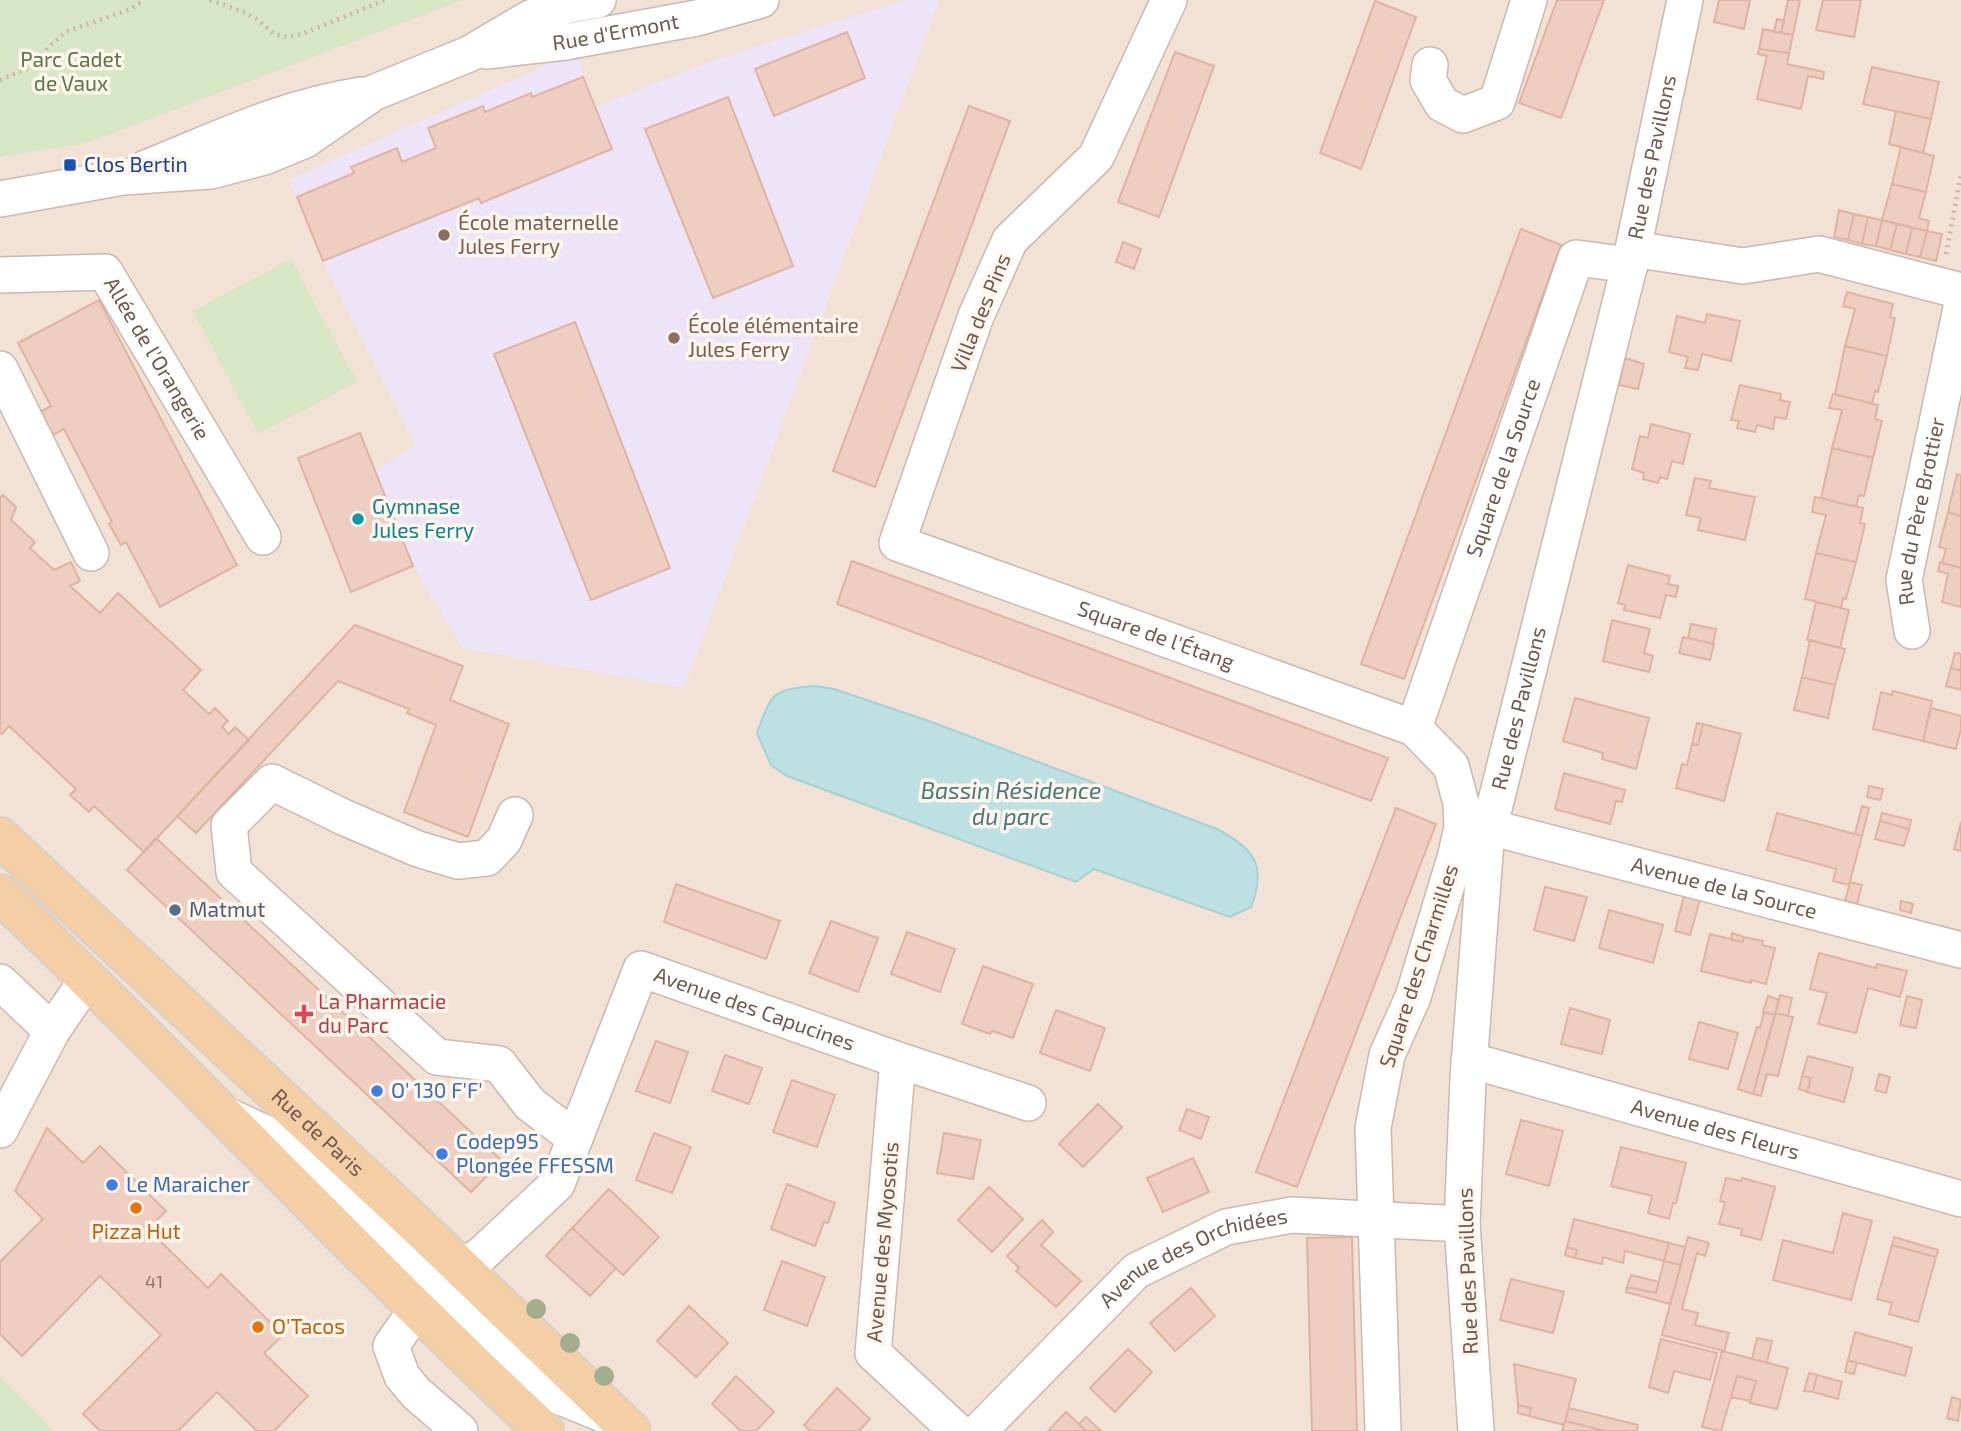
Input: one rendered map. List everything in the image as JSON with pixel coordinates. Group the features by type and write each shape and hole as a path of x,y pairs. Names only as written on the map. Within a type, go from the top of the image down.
{"main road":[{"name":"Rue de Paris","path":"0,836 411,1219 440,1290 544,1431"},
{"name":"Rue de Paris","path":"0,894 88,978 220,1112 440,1290 627,1427"}],"street":[{"name":"Rue d'Ermont","path":"0,199 123,177 211,171 264,157 305,139 373,93 469,54 530,18 569,5 598,0"},
{"name":"Rue d'Ermont","path":"469,54 565,42 697,18 761,0"},
{"name":"Villa des Pins","path":"897,543 976,316 1010,240 1096,157 1169,0"},
{"path":"1430,65 1428,80 1442,104 1463,115 1497,102 1529,0"},
{"name":"Rue des Pavillons","path":"1476,1431 1462,1224 1469,1060 1486,841 1632,257 1685,0"},
{"path":"1632,257 1743,266 1819,254 1954,295"},
{"name":"Square de la Source","path":"1414,728 1576,258 1632,257"},
{"name":"Allée de l'Orangerie","path":"0,275 104,272 262,537"},
{"name":"Rue du Père Brottier","path":"1912,631 1904,580 1954,295"},
{"path":"0,369 91,553"},
{"name":"Square de l'Étang","path":"897,543 1414,728"},
{"name":"Square des Charmilles","path":"1383,1431 1373,1128 1387,1055 1413,997 1455,859 1462,827 1461,803 1451,766 1414,728"},
{"path":"515,815 504,840 488,858 458,861 405,844 272,782 229,825 234,872 437,1057 499,1064 530,1104 575,1138"},
{"name":"Avenue de la Source","path":"1489,827 1961,950"},
{"name":"Avenue des Capucines","path":"460,1431 416,1393 402,1376 391,1346 440,1290 557,1184 641,969 898,1060 1028,1102"},
{"path":"0,1130 51,1031 88,978"},
{"path":"0,982 51,1031"},
{"name":"Avenue des Myosotis","path":"898,1060 873,1353 957,1431"},
{"name":"Avenue des Fleurs","path":"1469,1060 1961,1199"},
{"name":"Avenue des Orchidées","path":"979,1431 1136,1270 1230,1226 1292,1215 1462,1224"}],"path":[{"path":"0,80 26,69 65,32 131,9 144,0"},
{"path":"210,0 241,11 258,20 274,34 287,37 302,34 385,0"},
{"path":"1954,295 1961,175"}],"shaded area":[{"path":"0,0 1961,0 1961,1431 0,1431"},
{"name":"École élémentaire Jules Ferry","path":"905,0 939,0 684,688 463,648 413,566 375,472 416,445 323,261 289,180 578,51 583,77 596,107 718,59"}],"green space":[{"name":"Parc Cadet de Vaux","path":"0,0 463,0 87,143 0,157"},
{"path":"291,259 357,382 258,434 193,311"},
{"path":"0,1377 54,1431 0,1431"}],"water":[{"name":"Bassin Résidence du parc","path":"814,686 834,689 926,720 1217,829 1241,844 1254,860 1258,880 1251,907 1230,917 1094,869 1076,882 787,776 771,765 757,733 766,709 775,696 789,689"}],"building":[{"path":"1557,0 1604,0 1561,118 1519,103"},
{"path":"1719,0 1750,0 1744,29 1714,22"},
{"path":"1788,0 1800,0 1793,35 1781,33"},
{"path":"1823,0 1861,0 1854,37 1816,30"},
{"path":"1375,1 1416,17 1361,169 1320,153"},
{"path":"1777,19 1784,21 1781,33 1774,32"},
{"path":"1763,29 1793,35 1789,53 1759,49"},
{"path":"847,32 865,78 774,116 755,69"},
{"path":"1759,49 1789,53 1787,64 1824,72 1823,79 1808,76 1801,109 1757,99 1767,56 1758,54"},
{"path":"1175,52 1214,66 1159,217 1118,202"},
{"path":"1872,67 1939,82 1931,119 1863,104"},
{"path":"583,77 612,149 481,203 479,198 323,261 297,197 354,173 351,167 397,148 402,162 436,148 428,128 483,106 485,112 531,93 532,97"},
{"path":"728,97 793,266 713,298 645,129"},
{"path":"969,106 1010,121 875,487 833,471"},
{"path":"1896,111 1931,119 1923,153 1889,144"},
{"path":"1901,147 1934,156 1926,192 1892,184"},
{"path":"1892,184 1926,192 1919,218 1929,221 1927,231 1882,220"},
{"path":"1839,210 1854,214 1848,240 1834,237"},
{"path":"1854,214 1868,217 1862,244 1848,240"},
{"path":"1868,217 1882,220 1876,246 1862,244"},
{"path":"1882,220 1897,224 1890,250 1876,246"},
{"path":"1897,224 1912,228 1906,254 1890,250"},
{"path":"1912,228 1927,231 1920,257 1906,254"},
{"path":"1521,229 1561,245 1404,679 1361,664"},
{"path":"1927,231 1942,234 1936,261 1920,257"},
{"path":"1123,242 1141,249 1134,269 1116,262"},
{"path":"1847,292 1893,304 1890,317 1895,318 1887,356 1845,346 1855,309 1843,306"},
{"path":"99,300 237,565 160,607 126,542 121,545 109,524 112,522 64,429 53,435 40,412 51,406 18,343"},
{"path":"1707,314 1740,321 1731,361 1702,354 1698,370 1685,368 1688,357 1669,352 1677,316 1705,323"},
{"path":"575,322 670,568 591,600 494,354"},
{"path":"1845,346 1887,356 1878,392 1875,391 1872,404 1835,394"},
{"path":"1625,358 1644,364 1638,389 1619,385"},
{"path":"1740,385 1781,394 1780,400 1790,402 1786,419 1775,417 1773,429 1757,425 1755,432 1737,428 1739,421 1731,420"},
{"path":"1833,394 1878,405 1875,419 1882,421 1873,458 1832,448 1842,410 1829,408"},
{"path":"1651,424 1690,434 1683,464 1672,461 1667,479 1660,477 1658,483 1643,479 1644,473 1632,469 1640,436 1648,438"},
{"name":"Gymnase Jules Ferry","path":"360,433 413,566 351,592 298,458"},
{"path":"1832,448 1873,458 1864,496 1859,495 1856,507 1821,498"},
{"path":"1957,474 1961,475 1961,516 1948,512"},
{"path":"1695,478 1711,481 1709,488 1755,497 1745,540 1698,530 1701,518 1686,515"},
{"path":"3,495 16,507 11,520 35,542 30,548 54,570 71,562 80,581 70,586 100,613 118,593 201,670 183,690 209,714 215,708 228,721 222,727 229,734 235,727 249,740 144,852 94,806 89,812 70,795 76,789 9,726 0,733 0,498"},
{"path":"1815,497 1863,508 1860,523 1865,524 1856,562 1816,553 1826,515 1812,512"},
{"path":"1948,512 1961,516 1961,568 1942,563 1946,549 1939,547"},
{"path":"1816,553 1856,562 1841,608 1805,599"},
{"path":"852,561 1388,758 1371,801 837,604"},
{"path":"1940,562 1961,568 1961,607 1942,602 1948,574 1938,571"},
{"path":"1628,565 1670,576 1668,584 1678,586 1676,597 1666,595 1660,618 1624,610 1625,605 1618,603"},
{"path":"1816,602 1849,610 1840,648 1807,640"},
{"path":"1612,620 1650,629 1644,653 1653,656 1649,672 1603,661"},
{"path":"1691,624 1716,629 1713,644 1688,638"},
{"path":"355,625 463,666 450,700 509,724 468,837 404,812 436,725 407,713 409,709 338,681 196,833 177,816"},
{"path":"1683,637 1714,644 1710,660 1679,653"},
{"path":"1810,640 1845,649 1835,685 1802,677"},
{"path":"1955,653 1961,654 1961,671 1951,668"},
{"path":"1951,668 1961,671 1961,690 1946,686"},
{"path":"1802,677 1835,685 1828,718 1794,710"},
{"path":"1893,691 1932,701 1923,741 1873,729 1881,692 1892,695"},
{"path":"1575,698 1649,718 1636,769 1602,759 1603,753 1563,741"},
{"path":"1931,708 1961,716 1956,749 1923,741"},
{"path":"1697,723 1703,724 1698,745 1692,744"},
{"path":"1703,724 1741,734 1724,801 1676,788 1682,764 1687,765 1692,744 1698,745"},
{"path":"1564,773 1625,790 1622,802 1616,801 1610,824 1555,809"},
{"path":"1869,786 1883,789 1880,800 1867,797"},
{"path":"1862,806 1869,808 1862,836 1855,834"},
{"path":"1396,808 1436,824 1297,1187 1256,1172"},
{"path":"1777,813 1862,836 1849,885 1833,881 1836,869 1767,850"},
{"path":"1882,813 1911,820 1909,829 1880,821"},
{"path":"1880,821 1909,829 1904,846 1875,839"},
{"path":"1961,822 1961,851 1954,849"},
{"path":"156,838 502,1161 471,1192 127,870"},
{"path":"1850,882 1862,885 1857,904 1845,901"},
{"path":"676,884 780,921 766,959 664,922"},
{"path":"1545,887 1587,897 1574,941 1534,930"},
{"path":"1684,896 1700,900 1690,935 1675,931"},
{"path":"1901,901 1913,904 1911,913 1900,910"},
{"path":"1609,910 1663,925 1653,963 1599,948"},
{"path":"831,921 878,938 858,992 809,973"},
{"path":"907,932 955,949 940,992 891,974"},
{"path":"1732,933 1744,937 1743,942 1731,940"},
{"path":"1710,934 1743,942 1744,937 1763,941 1762,945 1775,948 1766,984 1701,971"},
{"path":"1819,953 1876,968 1877,964 1907,971 1900,997 1868,988 1856,1033 1818,1024 1827,993 1810,989"},
{"path":"983,966 1033,984 1013,1038 992,1031 990,1034 962,1024"},
{"path":"1780,995 1792,998 1788,1016 1775,1013"},
{"path":"1768,996 1779,1000 1775,1015 1763,1012"},
{"path":"1907,996 1922,1000 1916,1028 1900,1025"},
{"path":"1570,1008 1610,1020 1602,1054 1561,1044"},
{"path":"1056,1010 1105,1028 1090,1071 1040,1053"},
{"path":"1764,1012 1775,1015 1753,1094 1738,1089"},
{"path":"1775,1013 1793,1017 1778,1076 1767,1074 1761,1096 1753,1094"},
{"path":"1699,1022 1738,1033 1728,1069 1689,1059"},
{"path":"656,1041 688,1052 670,1103 636,1091"},
{"path":"725,1055 762,1068 749,1104 712,1091"},
{"path":"1808,1056 1853,1068 1844,1102 1807,1092 1811,1078 1802,1076"},
{"path":"1879,1074 1890,1077 1886,1093 1875,1090"},
{"path":"1802,1076 1811,1078 1807,1092 1799,1089"},
{"path":"792,1080 835,1095 817,1147 773,1132"},
{"path":"1098,1104 1122,1127 1083,1167 1059,1144"},
{"path":"1187,1109 1209,1117 1201,1139 1179,1130"},
{"path":"1521,1120 1563,1131 1549,1186 1506,1174"},
{"path":"47,1128 83,1163 100,1146 166,1211 148,1229 208,1288 221,1274 283,1335 264,1353 308,1396 274,1431 257,1431 217,1392 178,1431 100,1431 83,1414 161,1335 100,1276 22,1356 0,1334 0,1262 43,1219 15,1191"},
{"path":"654,1133 691,1147 672,1193 636,1180"},
{"path":"944,1133 981,1140 973,1179 937,1173"},
{"path":"1621,1147 1686,1163 1669,1219 1648,1213 1652,1196 1611,1186"},
{"path":"1193,1158 1209,1192 1163,1212 1147,1178"},
{"path":"1726,1178 1741,1181 1742,1178 1775,1187 1761,1240 1741,1235 1742,1229 1719,1224 1725,1203 1720,1201"},
{"path":"787,1184 835,1203 815,1246 771,1229"},
{"path":"989,1187 1023,1219 992,1252 958,1220"},
{"path":"609,1189 659,1237 623,1275 572,1228"},
{"path":"1843,1213 1872,1221 1851,1300 1773,1280 1783,1240 1833,1253"},
{"path":"1574,1219 1669,1243 1664,1261 1625,1251 1623,1263 1603,1257 1602,1264 1575,1258 1577,1250 1567,1247"},
{"path":"1042,1220 1053,1232 1041,1245 1081,1281 1056,1307 1016,1271 1019,1268 1007,1256"},
{"path":"572,1228 616,1268 590,1296 546,1256"},
{"path":"1352,1237 1357,1431 1312,1431 1307,1238"},
{"path":"1688,1237 1709,1243 1705,1256 1697,1253 1682,1309 1698,1313 1695,1325 1729,1333 1724,1351 1662,1335"},
{"path":"1894,1237 1938,1250 1936,1257 1892,1245"},
{"path":"1669,1243 1685,1247 1681,1265 1664,1261"},
{"path":"1892,1245 1936,1257 1918,1322 1889,1314 1892,1303 1877,1299"},
{"path":"1567,1247 1577,1250 1575,1258 1565,1255"},
{"path":"782,1261 825,1277 807,1326 764,1310"},
{"path":"1664,1261 1681,1265 1670,1304 1626,1292 1627,1287 1656,1293"},
{"path":"1631,1275 1659,1282 1656,1293 1627,1287"},
{"path":"1511,1279 1564,1292 1553,1333 1500,1320"},
{"path":"1191,1288 1215,1316 1175,1351 1150,1323"},
{"path":"689,1306 728,1343 696,1377 657,1341"},
{"path":"1855,1332 1912,1348 1905,1376 1848,1360"},
{"path":"1757,1338 1772,1341 1767,1363 1752,1359"},
{"path":"1661,1339 1717,1353 1710,1380 1674,1371 1668,1393 1649,1387"},
{"path":"1128,1349 1152,1372 1115,1412 1090,1388"},
{"path":"1722,1351 1788,1368 1777,1409 1750,1403 1756,1381 1737,1376 1721,1431 1702,1427"},
{"path":"1848,1360 1857,1363 1854,1374 1845,1372"},
{"path":"1514,1364 1576,1379 1564,1425 1529,1416 1531,1408 1518,1405"},
{"path":"1809,1373 1817,1375 1813,1392 1804,1391"},
{"path":"1817,1375 1842,1382 1838,1399 1813,1392"},
{"path":"736,1376 774,1412 756,1431 741,1431 712,1404"},
{"path":"1737,1376 1756,1381 1750,1401 1731,1397"},
{"path":"837,1388 870,1419 859,1431 810,1431 804,1425"},
{"path":"1952,1397 1961,1400 1958,1421 1947,1418"},
{"path":"1518,1405 1531,1408 1529,1416 1518,1413"},
{"path":"1569,1408 1638,1425 1637,1431 1605,1431 1565,1421"},
{"path":"1066,1412 1079,1424 1086,1431 1048,1431"},
{"path":"1086,1417 1101,1431 1086,1431 1079,1424"},
{"path":"1565,1421 1605,1431 1562,1431"}],"place":[{"name":"Clos Bertin","path":"70,165"},
{"name":"École maternelle Jules Ferry","path":"444,235"},
{"name":"École élémentaire Jules Ferry","path":"674,338"},
{"name":"Gymnase Jules Ferry","path":"358,519"},
{"name":"Matmut","path":"175,910"},
{"name":"La Pharmacie du Parc","path":"304,1014"},
{"name":"O' 130 F'F'","path":"377,1091"},
{"name":"Codep95 Plongée FFESSM","path":"442,1154"},
{"name":"Le Maraicher","path":"112,1185"},
{"name":"Pizza Hut","path":"136,1208"},
{"name":"O'Tacos","path":"258,1327"}]}
